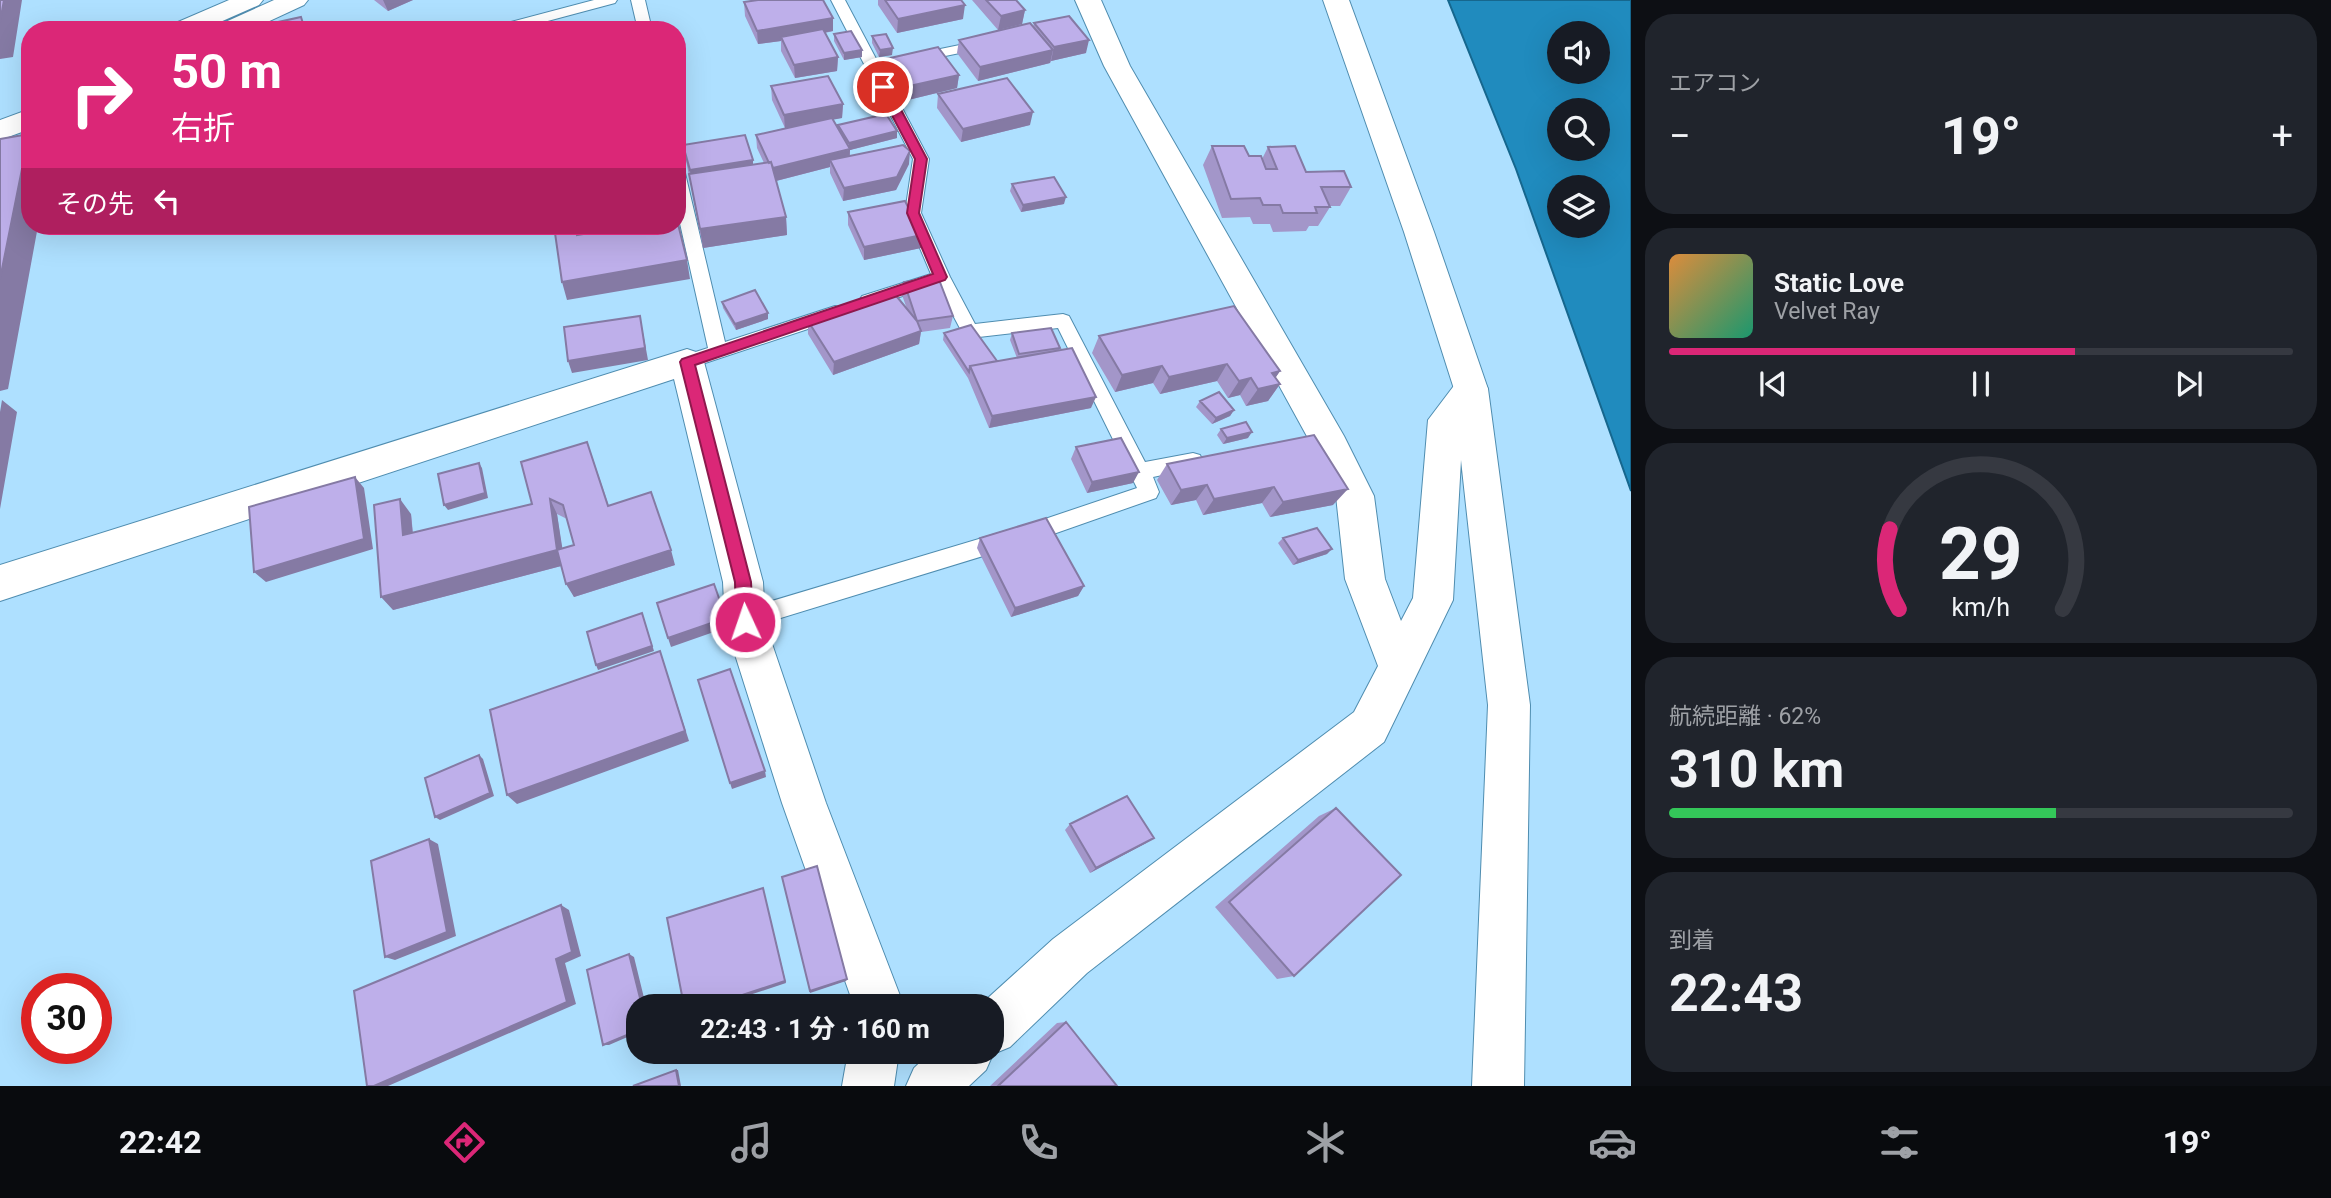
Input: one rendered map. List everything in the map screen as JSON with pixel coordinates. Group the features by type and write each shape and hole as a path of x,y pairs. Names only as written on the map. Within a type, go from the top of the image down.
{"main road":[{"path":"201,21 250,0"},
{"path":"248,21 295,0"},
{"path":"1336,0 1471,389 1509,705 1497,1086"},
{"path":"1089,14 1312,439 1355,496 1365,579 1399,667"},
{"path":"0,583 703,357 743,582 745,619 804,803 875,994"},
{"path":"1004,1018 1070,956 1369,727 1433,600 1446,420 1471,389"},
{"path":"868,1086 872,1064"},
{"path":"932,1086 955,1064"}],"lane":[{"path":"531,21 610,0"},
{"path":"638,0 643,21"},
{"path":"745,619 1042,529 1149,492 1063,321 970,331 941,277 913,213 921,159 886,64 838,0"},
{"path":"886,64 1004,39"},
{"path":"686,235 703,357 941,277"},
{"path":"1140,471 1219,457"}],"water":[{"path":"1448,0 1631,0 1631,491 1516,169"}],"building":[{"path":"0,0 4,0 0,22"},
{"path":"823,0 833,18 757,31 744,2"},
{"path":"885,0 961,0 965,5 898,19"},
{"path":"986,0 1016,0 1025,10 1001,16"},
{"path":"1069,16 1089,40 1054,47 1034,23"},
{"path":"301,17 302,21 283,21"},
{"path":"1030,23 1053,50 980,67 959,40"},
{"path":"823,29 838,57 794,65 781,37"},
{"path":"851,31 862,50 844,53 834,34"},
{"path":"886,34 893,48 880,50 872,36"},
{"path":"938,47 959,75 905,87 886,59"},
{"path":"828,76 843,104 784,115 771,86"},
{"path":"1007,78 1033,112 963,129 938,94"},
{"path":"886,114 897,131 849,143 838,125"},
{"path":"832,118 850,149 773,168 756,135"},
{"path":"21,135 21,174 0,279 0,139"},
{"path":"745,135 753,160 690,170 686,145"},
{"path":"903,145 910,151 897,177 844,188 830,160"},
{"path":"1212,146 1244,146 1249,156 1261,156 1266,169 1277,169 1268,147 1295,146 1306,172 1344,171 1351,187 1321,187 1330,207 1315,207 1317,213 1283,213 1280,205 1263,205 1260,198 1231,199"},
{"path":"771,162 786,217 700,229 689,174"},
{"path":"1054,177 1066,197 1023,205 1012,184"},
{"path":"905,201 922,235 864,247 848,212"},
{"path":"555,235 681,235 687,260 562,282"},
{"path":"938,277 953,316 917,321 904,282"},
{"path":"755,290 768,313 735,324 722,302"},
{"path":"893,292 917,321 921,331 834,362 808,321"},
{"path":"1234,306 1280,371 1272,373 1280,384 1258,389 1251,378 1239,381 1227,364 1169,377 1162,366 1122,375 1099,336"},
{"path":"640,316 645,348 568,361 564,327"},
{"path":"971,325 997,361 970,366 969,372 944,333"},
{"path":"1051,328 1060,348 1019,354 1012,333"},
{"path":"1072,348 1096,397 992,416 970,366"},
{"path":"1219,392 1234,410 1216,418 1200,401"},
{"path":"1246,422 1252,432 1227,438 1221,429"},
{"path":"1314,435 1348,489 1283,502 1274,487 1214,499 1207,485 1181,490 1167,464"},
{"path":"1121,438 1139,472 1092,482 1076,447"},
{"path":"587,442 608,506 651,492 671,550 566,584 557,550 381,597 374,505 400,499 403,535 532,504 521,462","holes":["550,499 563,505 574,545 557,550"]},
{"path":"479,463 485,493 444,505 438,474"},
{"path":"355,477 364,539 254,572 249,507"},
{"path":"1046,518 1084,586 1015,608 980,538"},
{"path":"1317,528 1332,549 1298,560 1283,538"},
{"path":"714,584 726,618 668,638 657,603"},
{"path":"642,613 652,646 596,665 587,632"},
{"path":"660,651 685,731 507,795 490,710"},
{"path":"730,669 765,771 730,783 698,680"},
{"path":"479,755 490,793 435,817 425,778"},
{"path":"1127,796 1154,838 1096,868 1070,824"},
{"path":"1336,808 1401,875 1294,976 1229,902"},
{"path":"429,839 447,932 385,957 371,861"},
{"path":"817,866 847,979 810,991 782,877"},
{"path":"763,888 785,981 745,994 682,994 667,918"},
{"path":"561,905 572,952 556,959 567,1002 374,1086 367,1086 354,991"},
{"path":"629,954 639,994 626,994 626,1035 603,1045 587,970"},
{"path":"1066,1022 1117,1086 998,1086"},
{"path":"676,1070 679,1086 633,1086"}],"route":[{"path":"745,622 743,582 687,362 941,277 913,213 921,159 883,87"}]}
